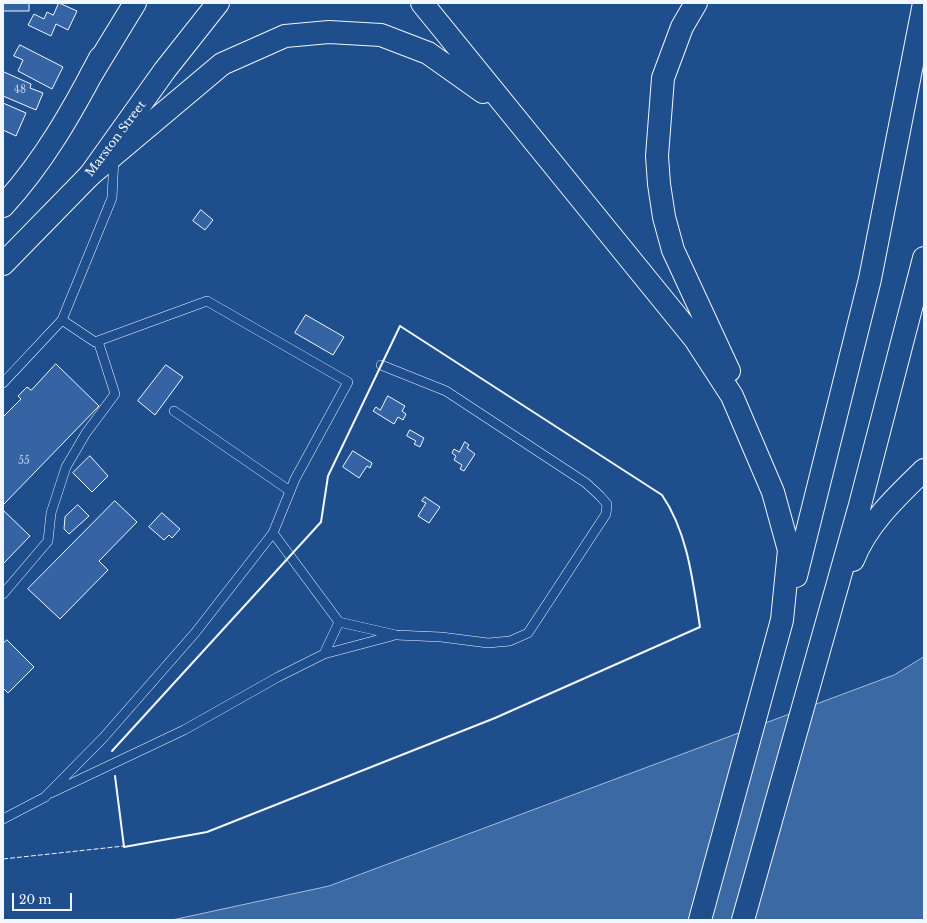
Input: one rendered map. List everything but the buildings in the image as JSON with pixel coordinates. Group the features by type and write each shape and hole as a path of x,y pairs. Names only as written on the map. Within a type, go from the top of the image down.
{"main road":[{"path":"3,206 36,166 76,102 128,3"},
{"path":"91,75 135,3"},
{"name":"Marston Street","path":"3,264 90,175 165,70 218,3"},
{"path":"422,3 695,339 732,396 773,492 789,550 782,620 701,920"},
{"path":"696,3 682,27 663,78 657,156 659,184 664,217 674,250 729,370 732,396"},
{"path":"701,920 812,518 870,279 924,3"},
{"path":"90,175 222,64 285,36 329,32 381,35 428,53 509,111"},
{"path":"744,920 860,504 924,258"},
{"path":"748,920 834,610 858,548 890,502 924,470"}],"lane":[{"path":"3,383 62,320 112,198 114,155"},
{"path":"44,797 104,737 195,633 272,533 290,491 348,382 208,301 95,342 62,320"},
{"path":"3,594 48,541 51,513 66,467 86,433 115,394 98,341"},
{"path":"272,533 339,622 396,635 441,637 488,643 510,641 528,633 606,514 606,504 586,483 446,391 381,365"},
{"path":"174,411 290,491"},
{"path":"324,654 339,622"},
{"path":"3,819 44,797 184,730 278,677 324,654 396,635"}],"water":[{"path":"924,657 924,920 172,920 329,886 894,675"}],"fence":[{"path":"3,859 124,846"}],"wall":[{"path":"112,751 321,522 328,476 400,326 662,495 678,525 692,575 700,627 495,718 207,832 124,847 115,776"}]}
